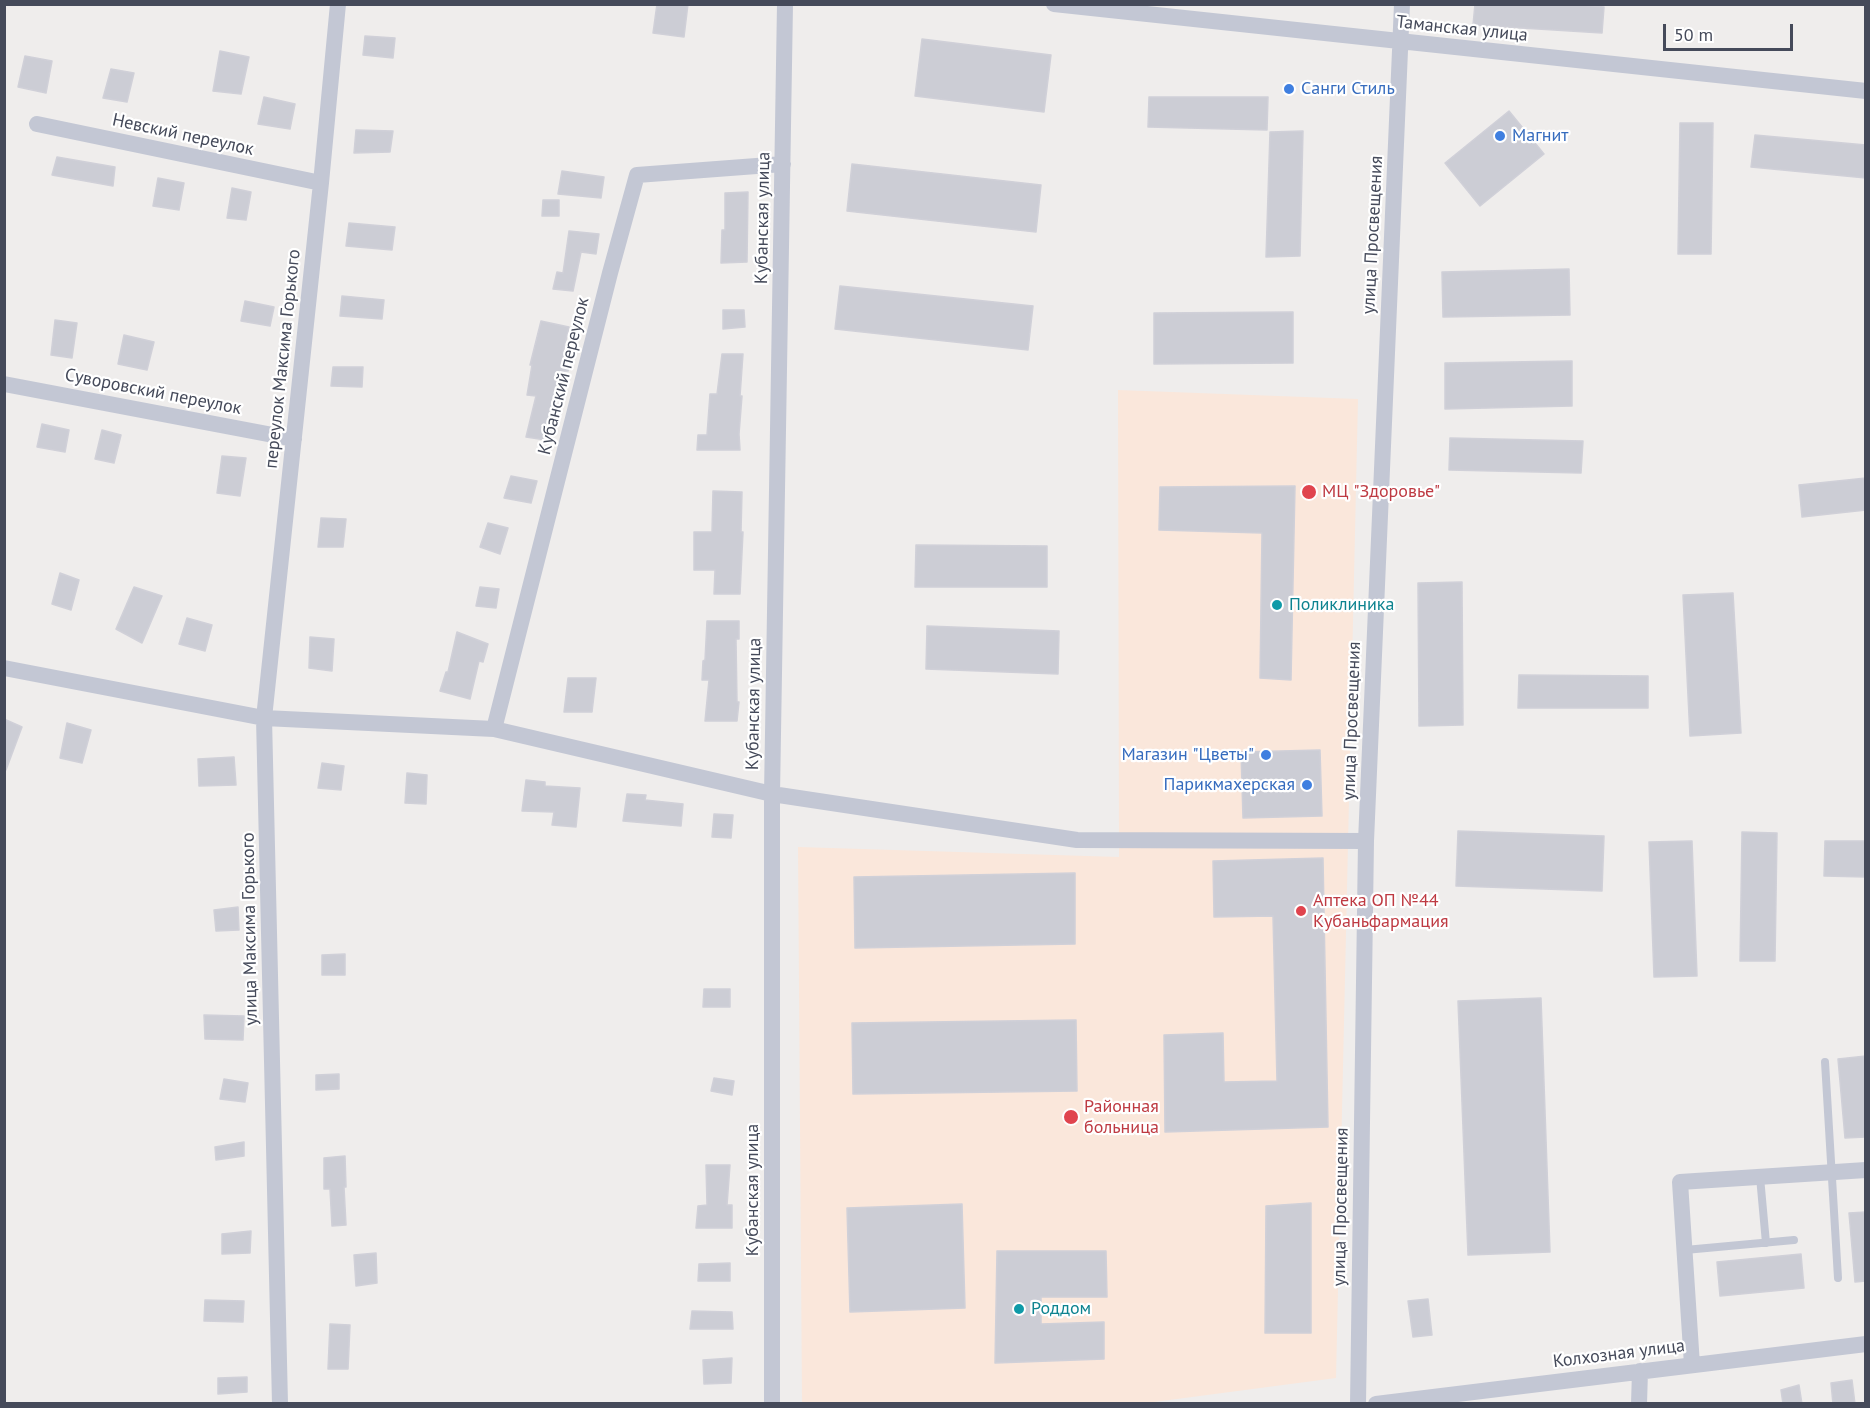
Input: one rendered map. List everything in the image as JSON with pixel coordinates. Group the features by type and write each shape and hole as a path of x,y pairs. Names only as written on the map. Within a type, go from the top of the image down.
{"street":[{"name":"переулок Максима Горького","path":"264,718 338,4"},
{"name":"Кубанская улица","path":"772,1404 772,794 784,4"},
{"name":"Таманская улица","path":"1054,4 1866,91"},
{"name":"улица Просвещения","path":"1358,1404 1366,842 1402,4"},
{"name":"Невский переулок","path":"37,124 321,183"},
{"name":"Кубанский переулок","path":"495,729 610,273 637,176 783,164"},
{"name":"Суворовский переулок","path":"4,384 294,439"},
{"path":"4,668 264,718 495,729 772,794 1077,840 1366,842"},
{"name":"улица Максима Горького","path":"264,718 280,1404"},
{"path":"1692,1365 1680,1182 1866,1170"},
{"name":"Колхозная улица","path":"1376,1404 1866,1344"},
{"path":"1639,1404 1640,1371"}],"lane":[{"path":"1825,1062 1838,1278"},
{"path":"1760,1177 1766,1243"},
{"path":"1684,1250 1794,1240"}],"shaded area":[{"name":"Районная больница","path":"1118,390 1358,399 1336,1378 1139,1404 802,1403 798,847 1119,857"}],"building":[{"path":"657,4 688,4 684,37 653,33"},
{"path":"1475,4 1569,4 1604,7 1602,33 1473,25"},
{"path":"365,36 395,38 393,58 363,55"},
{"path":"922,39 1051,55 1044,112 915,96"},
{"path":"220,51 249,57 241,94 213,91"},
{"path":"25,56 52,61 46,93 18,87"},
{"path":"111,69 134,73 127,102 103,98"},
{"path":"264,97 295,104 290,129 258,124"},
{"path":"1149,97 1268,97 1267,130 1148,127"},
{"path":"1509,111 1544,154 1480,206 1445,163"},
{"path":"1680,123 1713,123 1711,254 1678,254"},
{"path":"356,130 393,131 390,152 354,153"},
{"path":"1303,131 1300,256 1266,257 1270,132"},
{"path":"1755,135 1866,145 1866,178 1751,167"},
{"path":"57,157 115,167 113,186 52,175"},
{"path":"852,164 1041,185 1036,232 847,211"},
{"path":"562,171 604,177 601,198 558,194"},
{"path":"158,178 184,183 179,210 153,206"},
{"path":"232,188 251,192 246,220 227,218"},
{"path":"748,192 747,262 721,263 722,230 725,230 725,193"},
{"path":"543,200 559,200 559,216 542,216"},
{"path":"349,223 395,227 392,250 346,246"},
{"path":"569,231 599,234 596,254 581,252 573,291 553,289 557,272 563,273"},
{"path":"1569,269 1570,315 1443,317 1442,272"},
{"path":"840,286 1033,306 1028,350 835,329"},
{"path":"342,296 384,300 382,319 340,316"},
{"path":"245,301 274,307 270,326 241,321"},
{"path":"723,310 744,310 745,327 723,329"},
{"path":"1293,312 1293,363 1154,364 1154,313"},
{"path":"55,320 77,323 72,358 51,355"},
{"path":"541,321 569,327 563,353 571,355 568,371 563,371 552,421 556,422 552,441 526,437 536,396 527,395 532,365 530,365"},
{"path":"124,335 154,342 147,370 118,364"},
{"path":"722,354 743,354 740,450 697,450 698,435 707,435 710,394 717,394"},
{"path":"1572,361 1572,406 1445,409 1445,363"},
{"path":"333,367 363,367 362,387 331,386"},
{"path":"42,424 69,430 65,452 37,447"},
{"path":"102,430 121,435 114,463 95,459"},
{"path":"1450,438 1583,441 1581,473 1449,470"},
{"path":"222,456 246,458 240,496 217,493"},
{"path":"511,476 537,481 531,503 504,498"},
{"path":"1866,478 1866,510 1802,517 1799,485"},
{"name":"Поликлиника","path":"1295,486 1291,680 1260,678 1262,533 1159,530 1160,487"},
{"path":"713,491 742,492 740,594 714,594 715,570 694,570 694,532 712,532"},
{"path":"321,518 346,519 343,547 318,547"},
{"path":"488,523 508,528 500,554 480,547"},
{"path":"916,545 1047,546 1047,587 915,587"},
{"path":"60,573 79,580 71,610 52,604"},
{"path":"1462,582 1463,725 1419,726 1418,583"},
{"path":"134,587 162,596 142,643 116,629"},
{"path":"480,587 499,589 496,608 476,606"},
{"path":"1733,593 1741,733 1690,736 1683,595"},
{"path":"187,618 212,625 205,651 179,644"},
{"path":"707,621 739,621 739,639 736,639 737,702 739,702 737,721 705,721 709,680 702,680"},
{"path":"927,626 1059,631 1058,674 926,669"},
{"path":"457,632 488,644 483,662 479,661 470,699 440,691 446,672 448,672"},
{"path":"310,637 334,639 332,671 309,668"},
{"path":"1519,675 1648,676 1648,708 1518,708"},
{"path":"568,678 596,678 592,712 564,712"},
{"path":"4,719 22,727 6,770 4,770"},
{"path":"67,723 91,730 82,763 60,758"},
{"path":"1320,750 1322,816 1243,818 1241,752"},
{"path":"234,757 236,785 199,786 198,759"},
{"path":"322,763 344,766 341,790 318,788"},
{"path":"407,773 427,775 426,804 405,803"},
{"path":"526,780 545,782 545,786 580,788 576,827 552,825 554,812 522,811"},
{"path":"627,794 646,795 645,800 683,804 681,826 623,821"},
{"path":"714,814 733,815 731,838 712,837"},
{"path":"1458,831 1604,836 1602,891 1456,886"},
{"path":"1742,832 1777,833 1775,961 1740,961"},
{"path":"1692,841 1697,976 1654,977 1649,842"},
{"path":"1825,841 1866,841 1866,877 1824,876"},
{"path":"1323,858 1328,1127 1165,1132 1164,1035 1223,1033 1224,1082 1277,1081 1273,916 1214,917 1213,861"},
{"path":"1075,873 1075,944 855,948 854,877"},
{"path":"238,907 239,930 216,931 214,910"},
{"path":"345,954 345,975 322,975 322,955"},
{"path":"704,989 730,989 730,1007 703,1007"},
{"path":"1541,998 1550,1252 1468,1255 1458,1001"},
{"path":"204,1015 244,1016 243,1040 205,1039"},
{"path":"1076,1020 1077,1091 853,1094 852,1023"},
{"path":"1866,1056 1866,1137 1845,1138 1838,1059"},
{"path":"339,1074 339,1089 316,1090 316,1075"},
{"path":"714,1078 734,1081 732,1095 711,1091"},
{"path":"224,1079 248,1083 245,1102 220,1099"},
{"path":"244,1142 244,1156 216,1160 215,1147"},
{"path":"345,1156 346,1225 332,1226 330,1189 324,1189 324,1158"},
{"path":"706,1165 730,1165 727,1205 732,1205 732,1228 696,1228 698,1206 707,1205"},
{"path":"1311,1203 1311,1333 1265,1333 1266,1206"},
{"path":"962,1204 965,1308 850,1312 847,1208"},
{"path":"1866,1212 1866,1281 1855,1282 1849,1213"},
{"path":"251,1231 250,1253 222,1254 222,1234"},
{"name":"Роддом","path":"997,1251 1106,1251 1107,1297 1041,1297 1041,1324 1104,1322 1104,1359 995,1363"},
{"path":"376,1253 377,1283 356,1286 354,1255"},
{"path":"1801,1254 1804,1288 1720,1296 1717,1262"},
{"path":"730,1263 730,1281 698,1281 699,1264"},
{"path":"1428,1299 1432,1335 1413,1337 1408,1301"},
{"path":"205,1300 244,1301 243,1322 204,1321"},
{"path":"692,1311 732,1312 733,1329 690,1329"},
{"path":"330,1324 350,1325 348,1369 328,1369"},
{"path":"732,1358 731,1383 704,1384 703,1360"},
{"path":"247,1377 247,1392 218,1394 218,1378"},
{"path":"1852,1380 1855,1404 1833,1404 1831,1383"},
{"path":"1799,1385 1802,1404 1783,1404 1781,1390"}],"place":[{"name":"Санги Стиль","path":"1289,89"},
{"name":"Магнит","path":"1500,136"},
{"name":"МЦ \"Здоровье\"","path":"1309,492"},
{"name":"Поликлиника","path":"1277,605"},
{"name":"Магазин \"Цветы\"","path":"1266,755"},
{"name":"Парикмахерская","path":"1307,785"},
{"name":"Аптека ОП №44 Кубаньфармация","path":"1301,911"},
{"name":"Районная больница","path":"1071,1117"},
{"name":"Роддом","path":"1019,1309"}]}
